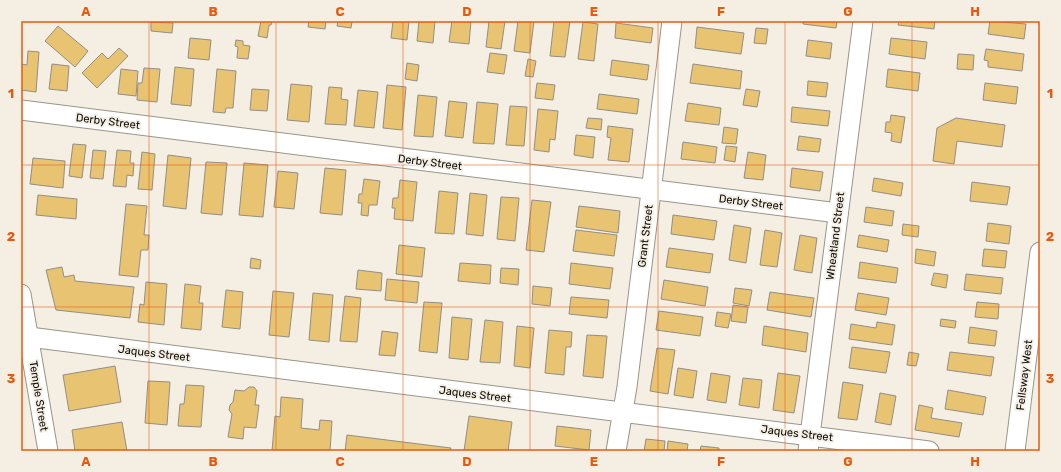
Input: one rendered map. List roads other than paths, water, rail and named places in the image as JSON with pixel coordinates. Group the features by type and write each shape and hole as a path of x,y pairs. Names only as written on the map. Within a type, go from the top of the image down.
{"street":[{"name":"Grant Street","path":"616,451 624,412 672,21"},
{"name":"Wheatland Street","path":"809,443 863,21"},
{"name":"Derby Street","path":"21,110 838,213"},
{"name":"Fellsway West","path":"1015,451 1040,252"},
{"name":"Temple Street","path":"21,294 25,337 48,451"},
{"name":"Jaques Street","path":"25,337 624,412 809,443 929,451"}]}
